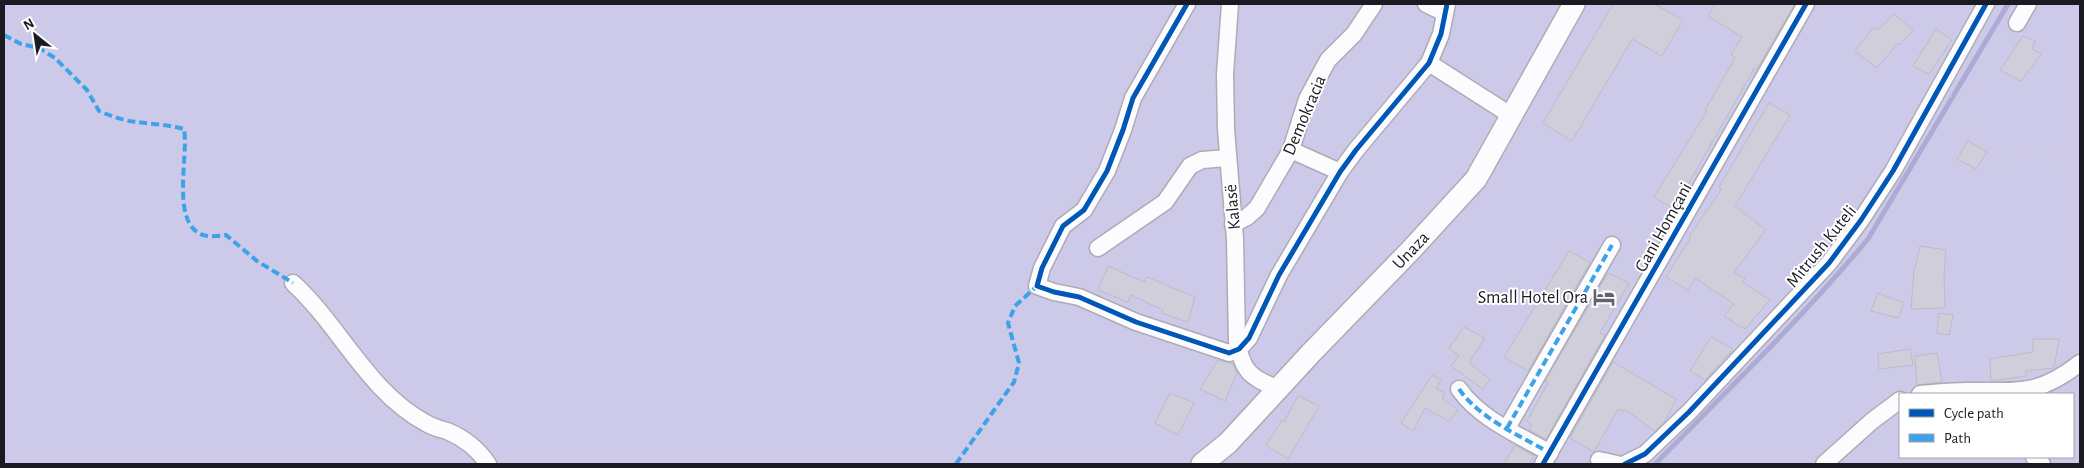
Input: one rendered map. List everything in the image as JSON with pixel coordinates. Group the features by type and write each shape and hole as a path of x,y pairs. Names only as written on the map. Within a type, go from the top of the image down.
{"main road":[{"name":"Unaza","path":"1202,464 1228,444 1311,353 1410,251 1476,179 1512,116 1528,83 1574,4"}],"street":[{"path":"1187,4 1133,98 1107,171 1084,210 1063,226 1042,268 1037,286 1054,292 1080,297 1136,322 1229,354 1239,349 1249,338 1279,275 1340,172 1356,150 1429,63 1441,34 1446,9 1426,4"},
{"name":"Kalasë","path":"1230,4 1225,74 1239,349 1245,369 1253,377 1265,384 1280,389"},
{"name":"Demokracia","path":"1233,224 1247,217 1257,208 1291,150 1303,108 1328,60 1354,34 1374,4"},
{"name":"Gani Homçani","path":"1546,459 1806,4"},
{"name":"Mitrush Kuteli","path":"1599,460 1625,464 1645,454 1652,448 1758,340 1828,263 1861,220 1893,171 1986,4"},
{"path":"2018,23 2028,4"},
{"path":"1429,63 1512,116"},
{"path":"1291,150 1340,172"},
{"path":"1098,248 1165,202 1190,166 1202,160 1228,158"},
{"path":"1507,428 1612,245"},
{"path":"293,283 309,298 358,361 386,392 426,424 450,432 467,442 481,453 488,464"},
{"path":"1936,393 1967,391 2013,393 2035,388 2053,381 2080,363"},
{"path":"1459,389 1468,402 1479,411 1507,428 1546,459"},
{"path":"1824,464 1872,421 1899,401"}],"path":[{"path":"2018,23 2006,27 1962,102 1963,112 1968,125 1993,160 2029,156 2060,160 2080,145"},
{"path":"1957,99 1962,102"},
{"path":"1601,262 1629,279 1651,277 1758,340"}],"shaded area":[{"path":"4,4 2080,4 2080,464 4,464"}],"building":[{"path":"1613,4 1654,4 1683,20 1662,56 1632,39 1572,141 1543,123"},
{"path":"1715,4 1795,4 1756,70 1754,69 1675,210 1654,197 1707,111 1705,110 1735,58 1731,55 1742,37 1708,16"},
{"path":"1894,14 1913,30 1900,45 1898,43 1877,68 1855,51 1874,27 1878,30"},
{"path":"1936,29 1952,40 1929,74 1913,66"},
{"path":"2023,36 2035,41 2032,49 2041,54 2021,81 2000,70"},
{"path":"1769,103 1790,115 1735,206 1766,230 1734,272 1745,279 1742,282 1770,300 1745,329 1724,316 1734,304 1695,278 1688,290 1666,277 1691,237 1689,236 1722,189 1719,187"},
{"path":"1968,141 1987,152 1976,169 1957,159"},
{"path":"1920,246 1946,250 1944,276 1945,308 1911,309 1914,272"},
{"path":"1569,251 1589,262 1589,264 1528,371 1504,357"},
{"path":"1108,266 1144,282 1147,277 1195,297 1188,322 1162,313 1163,310 1131,295 1128,302 1098,290"},
{"path":"1608,273 1629,283 1600,333 1605,335 1546,439 1529,430 1532,425 1527,421 1548,383 1545,381"},
{"path":"1878,293 1904,303 1898,318 1871,311"},
{"path":"1939,313 1953,315 1949,335 1937,333"},
{"path":"1464,327 1485,338 1469,363 1490,379 1483,389 1451,366 1459,356 1449,348"},
{"path":"1711,337 1733,349 1705,380 1690,371"},
{"path":"2033,339 2059,339 2054,368 2026,371 2026,376 1991,381 1990,359 2033,352"},
{"path":"1910,349 1913,365 1879,369 1878,354"},
{"path":"1937,353 1942,382 1917,385 1915,356"},
{"path":"1218,360 1233,364 1237,373 1225,401 1200,389"},
{"path":"1613,362 1676,399 1665,421 1655,431 1624,409 1623,411 1618,409 1594,452 1570,438"},
{"path":"1432,375 1441,380 1436,388 1445,393 1442,398 1458,410 1449,421 1425,408 1413,431 1401,423"},
{"path":"1170,393 1194,403 1178,435 1155,423"},
{"path":"1298,396 1319,406 1288,459 1266,445 1282,420 1284,422"},
{"path":"1515,445 1534,456 1529,464 1504,464"}],"waterway":[{"path":"1655,464 1791,326 1868,239 2008,4"}],"marked path":[{"path":"4,35 21,44 39,48 55,58 87,90 99,111 127,121 184,129 184,203 187,217 193,228 206,236 226,235 257,261 293,283"},
{"path":"1507,428 1612,245"},
{"path":"956,464 1014,382 1019,363 1008,323 1015,306 1037,286"},
{"path":"1459,389 1468,400 1489,418 1550,453"}],"cycle path":[{"path":"1187,4 1133,98 1107,171 1084,210 1063,226 1042,268 1037,286 1079,297 1136,322 1229,353 1239,349 1249,338 1279,275 1340,172 1356,150 1429,63 1441,34 1447,4"},
{"path":"1543,464 1806,4"},
{"path":"1625,464 1645,454 1689,412 1829,263 1861,220 1893,171 1986,4"}],"place":[{"name":"Small Hotel Ora","path":"1604,297"}]}
